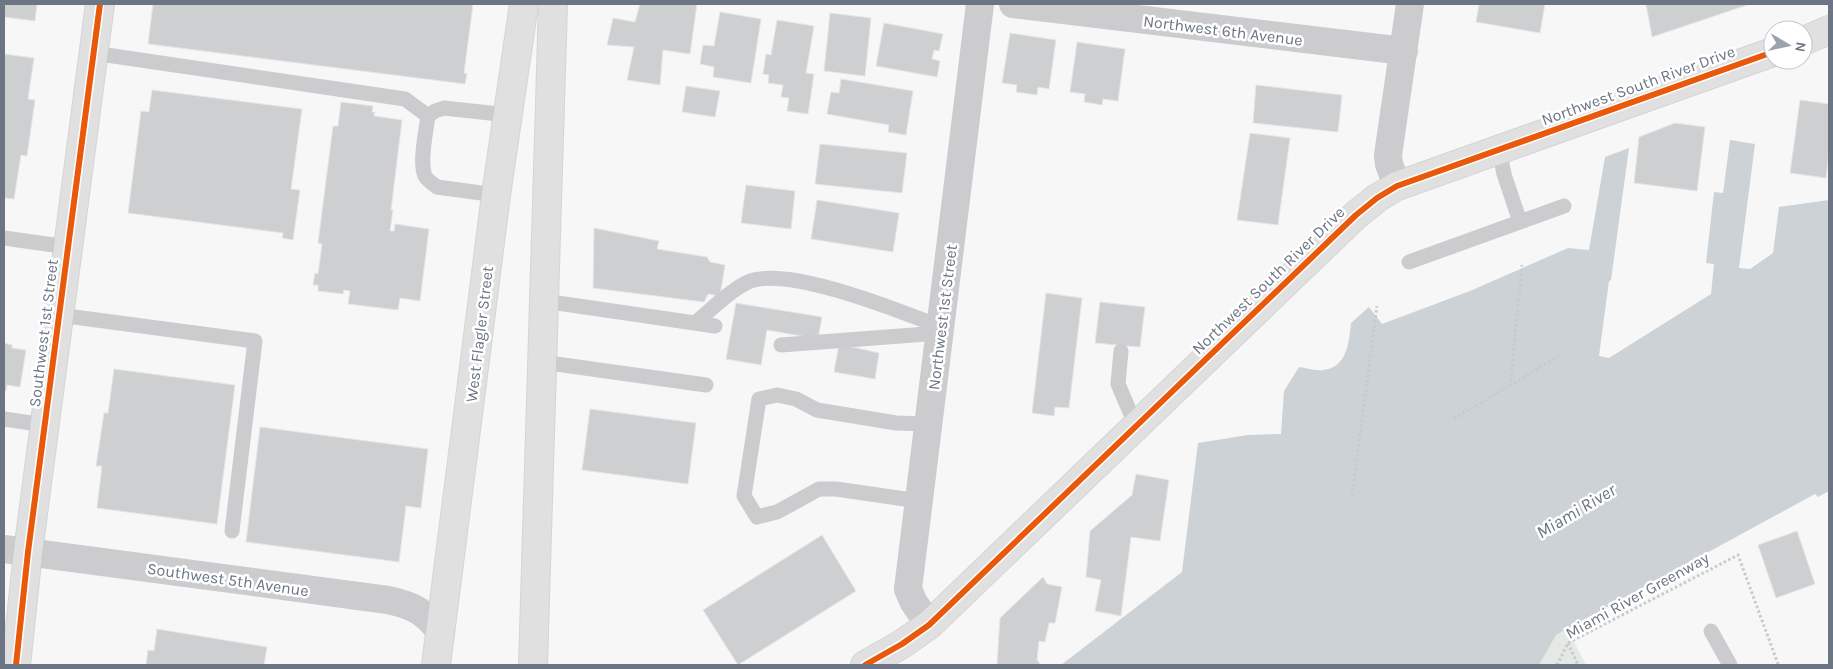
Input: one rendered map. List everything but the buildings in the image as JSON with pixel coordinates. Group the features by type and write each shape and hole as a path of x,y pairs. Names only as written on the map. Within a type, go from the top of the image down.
{"street":[{"name":"Southwest 1st Street","path":"16,665 16,551 45,425 100,4"},
{"name":"West Flagler Street","path":"436,665 496,196 524,4"},
{"path":"533,665 553,4"},
{"name":"Northwest 1st Street","path":"929,625 908,590 980,4"},
{"name":"Northwest 6th Avenue","path":"1013,4 1404,51"},
{"path":"1397,186 1389,164 1388,155 1410,4"},
{"path":"1813,37 1829,30"},
{"name":"Northwest South River Drive","path":"865,665 902,644 929,625 1356,215 1377,198 1397,186 1763,56"},
{"name":"Southwest 5th Avenue","path":"16,551 388,600 407,604 426,614 441,632"}],"lane":[{"path":"94,53 405,99 428,116"},
{"path":"496,196 437,187 430,182 426,177 423,160 428,116 444,108 508,115"},
{"path":"1499,149 1504,174 1520,222"},
{"path":"1409,262 1564,206"},
{"path":"4,238 68,247"},
{"path":"695,323 747,282 769,278 799,281 834,289 940,330"},
{"path":"544,301 715,326"},
{"path":"59,315 255,340 232,531"},
{"path":"781,345 940,330"},
{"path":"1121,351 1118,384 1136,426"},
{"path":"542,362 706,385"},
{"path":"919,501 836,489 819,489 778,512 757,517 744,496 759,399 777,395 796,399 817,410 896,423 929,424"},
{"path":"4,420 45,425"},
{"path":"1711,630 1730,665"}],"path":[{"path":"1510,386 1522,265"},
{"path":"1352,496 1377,306"},
{"path":"1454,419 1559,356"},
{"path":"1568,644 1578,665"}],"shaded area":[{"path":"1567,628 1586,665 1539,665 1556,635"}],"water":[{"name":"Miami River","path":"1730,140 1755,144 1739,268 1750,269 1773,253 1779,207 1829,200 1829,491 1818,497 1815,494 1556,635 1539,665 1061,665 1182,572 1198,443 1248,435 1281,434 1284,391 1299,367 1323,370 1337,364 1342,359 1348,346 1351,323 1369,307 1382,324 1470,291 1568,248 1589,250 1605,157 1629,148 1599,356 1609,358 1711,294 1714,264 1706,263 1714,192 1723,193"}],"cycle path":[{"path":"16,665 28,552 100,4"},
{"path":"865,665 902,644 929,625 1356,215 1377,198 1397,186 1763,56"}]}
